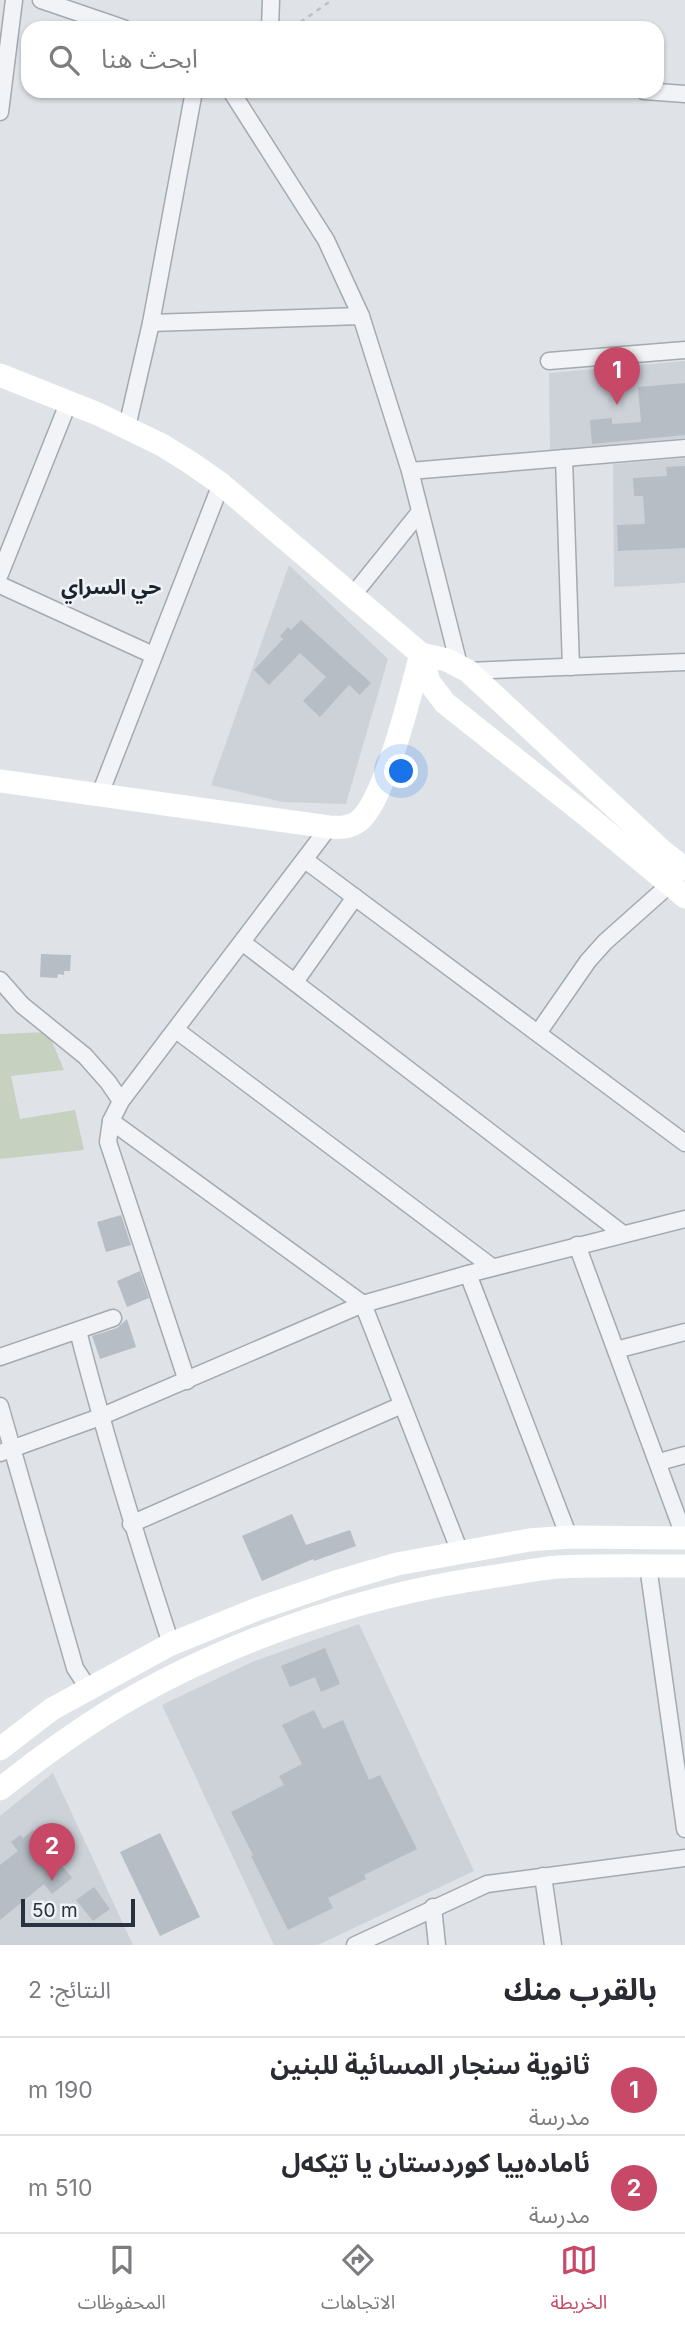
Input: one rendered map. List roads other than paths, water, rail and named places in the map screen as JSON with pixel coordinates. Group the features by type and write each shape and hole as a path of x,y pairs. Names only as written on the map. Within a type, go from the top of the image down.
{"street":[{"path":"0,112 14,0"},
{"path":"41,0 102,21"},
{"path":"270,21 271,0"},
{"path":"664,92 685,94"},
{"path":"127,427 151,323 193,98"},
{"path":"236,98 326,240 360,316 410,471 419,513 463,668"},
{"path":"151,323 360,316"},
{"path":"549,361 685,350"},
{"path":"0,375 127,427 162,445 220,484 421,654 434,656 463,668 661,850 680,883"},
{"path":"0,574 69,401"},
{"path":"410,471 685,448"},
{"path":"564,458 571,667"},
{"path":"100,794 220,484"},
{"path":"353,595 419,513"},
{"path":"0,585 153,655"},
{"path":"421,654 429,682 437,694 591,819 680,883"},
{"path":"0,781 340,828 359,820 370,807 388,764 421,654"},
{"path":"437,694 435,683 439,673 448,666 571,667 685,662"},
{"path":"187,1381 108,1142 111,1121 121,1101 329,827"},
{"path":"305,860 685,1143"},
{"path":"538,1033 588,961 605,942 680,883"},
{"path":"295,982 355,897"},
{"path":"243,942 623,1234"},
{"path":"0,980 22,1004 85,1056 121,1101"},
{"path":"176,1030 492,1267"},
{"path":"111,1121 363,1304 460,1552"},
{"path":"6,1451 100,1417 363,1304 492,1267 685,1219"},
{"path":"0,1749 52,1709 171,1644 260,1608 339,1581 397,1564 529,1540 569,1537 685,1538 659,1462 576,1245"},
{"path":"468,1274 569,1537"},
{"path":"0,1357 113,1318"},
{"path":"78,1331 131,1524 171,1644"},
{"path":"616,1350 685,1332"},
{"path":"131,1524 402,1405"},
{"path":"0,1406 6,1451 75,1668 104,1715"},
{"path":"659,1462 685,1455"},
{"path":"648,1566 685,1829"},
{"path":"0,1789 104,1715 182,1671 263,1637 351,1606 434,1585 556,1567 685,1566"},
{"path":"355,1945 486,1884 685,1858"},
{"path":"543,1876 553,1945"},
{"path":"433,1908 438,1945"}],"place":[{"name":"ثانوية سنجار المسائية للبنين","path":"617,405"},
{"name":"ئامادەییا کوردستان یا تێکەل","path":"52,1881"}],"district":[{"name":"حي السراي","path":"111,587"}]}
